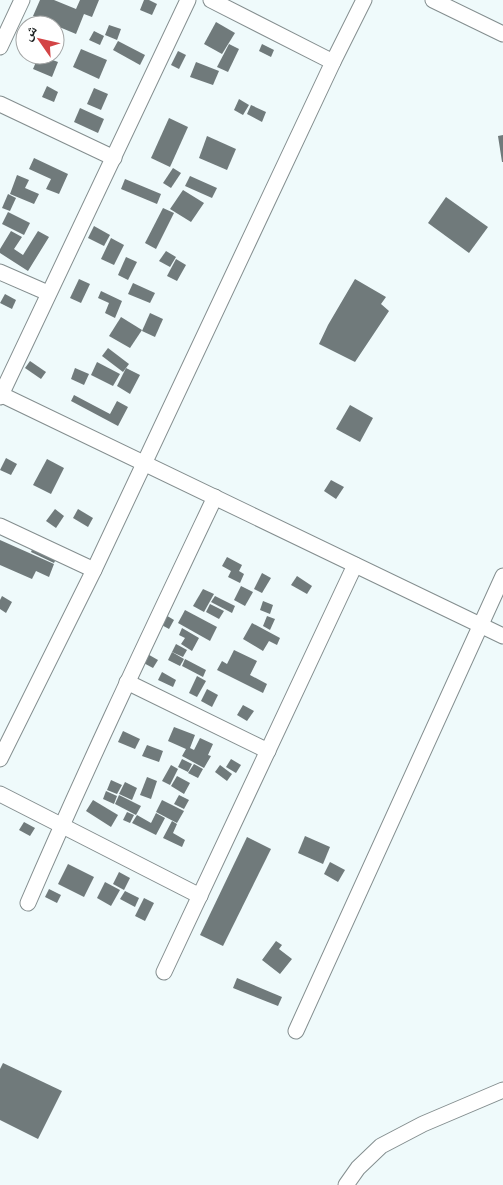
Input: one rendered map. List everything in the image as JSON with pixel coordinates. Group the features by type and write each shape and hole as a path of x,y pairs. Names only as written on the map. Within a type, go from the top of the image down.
{"street":[{"path":"0,47 22,0"},
{"path":"188,0 0,395 503,636"},
{"path":"211,0 333,62"},
{"path":"0,759 94,570 364,0"},
{"path":"433,0 460,6 503,34"},
{"path":"0,104 114,158"},
{"path":"0,272 48,293"},
{"path":"28,903 126,682 215,497"},
{"path":"0,526 94,570"},
{"path":"164,972 355,565"},
{"path":"296,1031 503,576"},
{"path":"126,682 268,751"},
{"path":"0,794 200,896"},
{"path":"346,1185 358,1168 380,1146 422,1124 503,1090"}],"building":[{"path":"40,0 54,0 76,9 80,0 99,0 92,17 84,14 76,34 65,29 65,15 33,15"},
{"path":"144,0 157,4 152,15 140,10"},
{"path":"216,22 235,33 222,54 204,44"},
{"path":"109,25 121,29 117,40 105,35"},
{"path":"94,31 104,36 100,45 89,40"},
{"path":"118,41 145,55 140,65 113,50"},
{"path":"229,44 239,49 228,72 217,67"},
{"path":"262,44 274,50 271,57 259,51"},
{"path":"81,49 107,60 99,79 73,67"},
{"path":"178,51 186,55 179,69 171,65"},
{"path":"196,62 219,71 213,85 190,77"},
{"path":"35,65 57,65 52,77 33,69"},
{"path":"47,86 58,92 54,102 42,97"},
{"path":"94,88 108,94 101,110 87,104"},
{"path":"239,99 249,105 243,115 234,110"},
{"path":"251,105 266,112 262,122 247,114"},
{"path":"80,108 104,119 98,133 74,122"},
{"path":"169,118 188,127 170,167 151,158"},
{"path":"503,135 503,162 502,162 498,136"},
{"path":"207,136 236,149 227,170 199,158"},
{"path":"34,158 68,174 59,194 46,189 51,179 29,169"},
{"path":"173,168 181,173 171,188 163,183"},
{"path":"17,175 29,180 25,188 39,194 34,204 10,194"},
{"path":"190,176 217,188 212,198 185,186"},
{"path":"125,179 161,194 157,204 121,189"},
{"path":"183,190 204,203 191,222 170,209"},
{"path":"8,194 16,198 10,211 2,208"},
{"path":"446,197 488,227 469,253 428,223"},
{"path":"163,208 174,213 156,249 145,243"},
{"path":"8,212 30,223 24,235 2,224"},
{"path":"94,226 110,235 104,246 88,238"},
{"path":"11,231 22,237 14,249 23,255 38,231 49,237 28,271 0,253 0,249"},
{"path":"111,238 124,245 114,265 101,259"},
{"path":"166,251 176,257 170,267 159,261"},
{"path":"126,257 137,262 128,280 118,275"},
{"path":"176,259 186,265 177,281 167,276"},
{"path":"79,279 90,284 81,303 70,298"},
{"path":"355,279 386,297 381,304 389,311 355,362 319,344"},
{"path":"133,283 155,293 150,303 128,294"},
{"path":"101,291 122,301 115,318 105,313 109,303 98,298"},
{"path":"5,294 16,300 12,309 0,303"},
{"path":"150,313 163,319 155,337 142,331"},
{"path":"121,317 142,330 130,348 109,336"},
{"path":"108,348 129,364 123,372 102,356"},
{"path":"30,361 46,372 41,379 25,368"},
{"path":"97,362 120,374 113,386 91,375"},
{"path":"75,368 89,374 84,385 71,379"},
{"path":"126,368 140,375 130,394 117,386"},
{"path":"74,395 110,414 117,401 128,407 118,426 71,401"},
{"path":"350,405 373,418 360,442 336,429"},
{"path":"6,458 17,464 11,475 0,470"},
{"path":"47,459 64,468 51,494 33,485"},
{"path":"331,480 344,487 336,499 324,491"},
{"path":"55,509 64,516 56,528 46,521"},
{"path":"78,509 93,518 88,527 73,518"},
{"path":"0,540 54,564 49,577 36,571 32,579 0,565"},
{"path":"34,545 57,557 54,563 31,552"},
{"path":"227,557 242,565 239,571 244,574 240,583 228,577 231,571 222,566"},
{"path":"262,573 271,578 262,593 254,589"},
{"path":"297,576 312,586 307,594 291,585"},
{"path":"241,586 253,592 245,606 234,600"},
{"path":"203,589 214,594 204,612 193,606"},
{"path":"2,596 12,602 6,613 0,609"},
{"path":"215,596 235,606 232,613 211,602"},
{"path":"263,601 273,605 270,614 260,610"},
{"path":"210,604 224,611 219,619 206,612"},
{"path":"185,610 217,627 210,641 178,623"},
{"path":"164,614 174,620 169,629 158,623"},
{"path":"267,616 275,619 270,630 263,626"},
{"path":"252,623 280,638 277,645 269,641 263,651 243,639"},
{"path":"182,628 199,638 192,651 181,644 185,638 179,635"},
{"path":"176,644 187,650 183,657 172,652"},
{"path":"234,650 257,661 250,675 267,684 263,693 217,670 222,661 227,664"},
{"path":"144,652 158,660 153,668 138,660"},
{"path":"172,652 184,659 180,666 168,660"},
{"path":"185,659 206,670 203,677 182,666"},
{"path":"162,672 176,680 173,687 158,680"},
{"path":"197,676 206,681 197,697 189,693"},
{"path":"207,689 218,695 212,707 201,701"},
{"path":"243,705 254,711 247,721 237,715"},
{"path":"174,727 195,735 190,748 194,750 200,738 213,744 208,755 211,756 204,768 182,756 186,749 168,741"},
{"path":"123,731 140,739 135,749 118,742"},
{"path":"147,745 163,751 159,762 142,756"},
{"path":"182,759 192,764 188,772 178,767"},
{"path":"231,759 241,765 236,773 226,767"},
{"path":"194,764 203,769 198,778 188,773"},
{"path":"171,765 178,769 170,785 162,781"},
{"path":"220,765 232,774 227,781 215,772"},
{"path":"177,776 190,783 184,794 171,786"},
{"path":"147,777 157,781 151,799 140,795"},
{"path":"111,780 122,785 117,794 107,790"},
{"path":"125,782 137,788 132,800 119,794"},
{"path":"106,791 117,796 114,804 103,799"},
{"path":"119,795 141,806 136,815 115,804"},
{"path":"179,795 189,800 184,809 174,804"},
{"path":"93,800 118,815 111,827 86,811"},
{"path":"162,800 184,811 177,823 156,812"},
{"path":"127,812 134,815 130,823 123,820"},
{"path":"156,813 165,818 156,835 132,823 137,815 151,823"},
{"path":"172,821 177,824 173,833 185,840 182,847 163,838"},
{"path":"24,822 35,828 30,836 19,830"},
{"path":"305,836 330,847 323,864 298,853"},
{"path":"247,837 271,849 223,946 200,935"},
{"path":"330,862 345,870 338,882 324,874"},
{"path":"68,864 94,877 84,897 58,884"},
{"path":"119,872 130,878 124,890 113,884"},
{"path":"105,882 120,890 111,906 97,898"},
{"path":"49,889 61,895 57,903 45,897"},
{"path":"125,891 139,898 135,907 120,899"},
{"path":"144,898 154,903 145,921 135,916"},
{"path":"276,941 282,945 279,949 292,959 280,974 262,960"},
{"path":"237,978 282,997 278,1006 233,988"},
{"path":"3,1063 62,1091 38,1139 0,1120 0,1069"}]}
